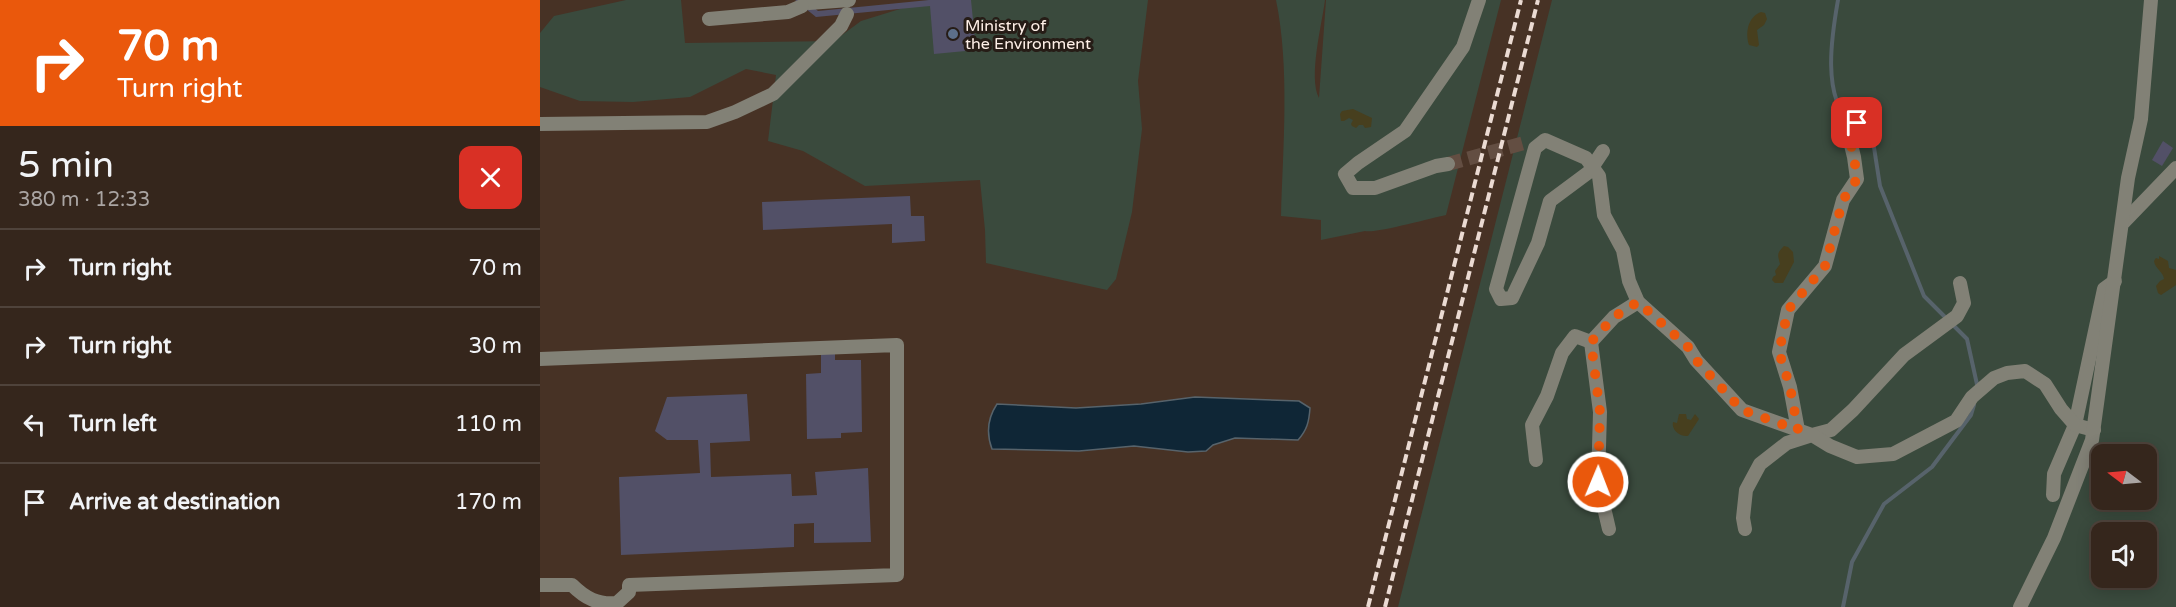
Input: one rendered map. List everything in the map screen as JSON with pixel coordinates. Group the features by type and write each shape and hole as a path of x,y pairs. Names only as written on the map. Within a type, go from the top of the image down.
{"lane":[{"path":"1448,164 1436,166 1375,188 1353,188 1345,174 1406,131 1463,47 1479,0"},
{"path":"2020,607 2055,538 2092,440 2124,222 2128,178 2141,119 2151,0"},
{"path":"540,124 707,122 735,112 773,94 841,26 850,6 805,4 788,12 709,19"},
{"path":"1798,430 1790,387 1779,352 1788,310 1825,266 1843,200 1857,179 1848,133 1866,113"},
{"path":"1528,142 1545,140 1586,159 1599,176 1604,215 1623,250 1629,282 1638,302 1688,347 1696,360 1742,410 1812,435 1830,446 1857,457 1893,454 1956,421 1972,397 1994,378 2007,373 2025,371 2045,384 2061,409 2075,425 2094,430"},
{"path":"1545,140 1535,148 1504,255 1496,289 1501,299 1512,298 1538,243 1550,201 1592,167 1603,151"},
{"path":"2124,222 2176,168"},
{"path":"2053,495 2054,474 2075,425 2104,289 2115,282"},
{"path":"1745,528 1743,518 1746,490 1760,464 1787,443 1831,430 1853,410 1904,355 1957,316 1964,303 1960,283"},
{"path":"1609,528 1598,482 1600,412 1591,342 1614,317 1638,302"},
{"path":"1536,460 1532,425 1547,396 1562,353 1575,336 1591,342"},
{"path":"540,359 897,345 897,574 629,585 629,592 617,603 603,604 583,596 572,585 540,585"}],"green space":[{"path":"626,0 681,0 685,43 834,41 861,21 929,0 1148,0 1138,81 1142,129 1132,212 1116,279 1107,290 986,263 980,180 865,186 803,151 768,141 776,75 746,69 690,97 633,102 580,101 540,87 540,33 554,16"},
{"path":"1276,0 1325,0 1315,64 1316,89 1319,98 1326,0 1501,0 1446,215 1391,228 1321,240 1321,220 1281,216 1284,80"},
{"path":"1552,0 2176,0 2176,607 1398,607"}],"sand":[{"path":"1761,12 1765,13 1767,19 1764,25 1757,30 1759,45 1757,47 1749,45 1747,35 1750,21"},
{"path":"1353,109 1372,118 1371,127 1365,128 1359,125 1356,128 1351,124 1353,120 1349,118 1341,121 1342,111"},
{"path":"1784,246 1793,252 1794,262 1783,283 1775,283 1772,280 1780,264 1779,253"},
{"path":"2159,256 2168,261 2169,268 2176,270 2176,285 2161,295 2156,286 2164,279 2154,261 2156,258 2159,259"},
{"path":"1679,414 1686,414 1687,419 1691,420 1695,414 1699,419 1688,436 1679,434 1673,428 1673,422 1677,423"}],"water":[{"path":"1195,397 1299,401 1310,408 1309,418 1298,440 1235,438 1213,445 1206,451 1188,452 1134,446 1079,451 992,449 989,437 989,421 997,404 1076,408 1141,404"}],"building":[{"name":"Ministry of the Environment","path":"795,0 805,0 818,11 929,0 971,0 976,50 934,54 930,6 816,17"},
{"path":"2163,141 2173,148 2162,166 2152,160"},
{"path":"910,196 911,216 924,216 925,241 892,243 892,224 763,230 762,202"},
{"path":"835,352 835,360 861,360 862,432 841,433 841,438 807,439 806,374 821,373 821,353"},
{"path":"747,394 750,441 710,443 711,477 791,474 792,496 817,495 815,472 868,468 871,542 814,543 814,523 794,524 794,547 621,555 619,477 700,473 698,440 667,440 655,431 667,397"}],"waterway":[{"path":"1838,0 1833,30 1832,82 1842,113 1852,124"},
{"path":"1858,129 1873,141 1880,186 1924,296 1967,339 1978,389"},
{"path":"1843,607 1852,562 1884,504 1932,467 1971,415 1974,405"}],"tunnel":[{"path":"1448,164 1528,142"}],"railway":[{"path":"1368,607 1521,0"},
{"path":"1385,607 1538,0"}],"place":[{"name":"Ministry of the Environment","path":"953,34"}],"route":[{"path":"1598,482 1600,412 1591,342 1614,317 1638,302 1688,347 1696,360 1742,410 1798,430 1790,387 1779,352 1788,310 1825,266 1843,200 1857,179 1848,133 1857,123"}]}
